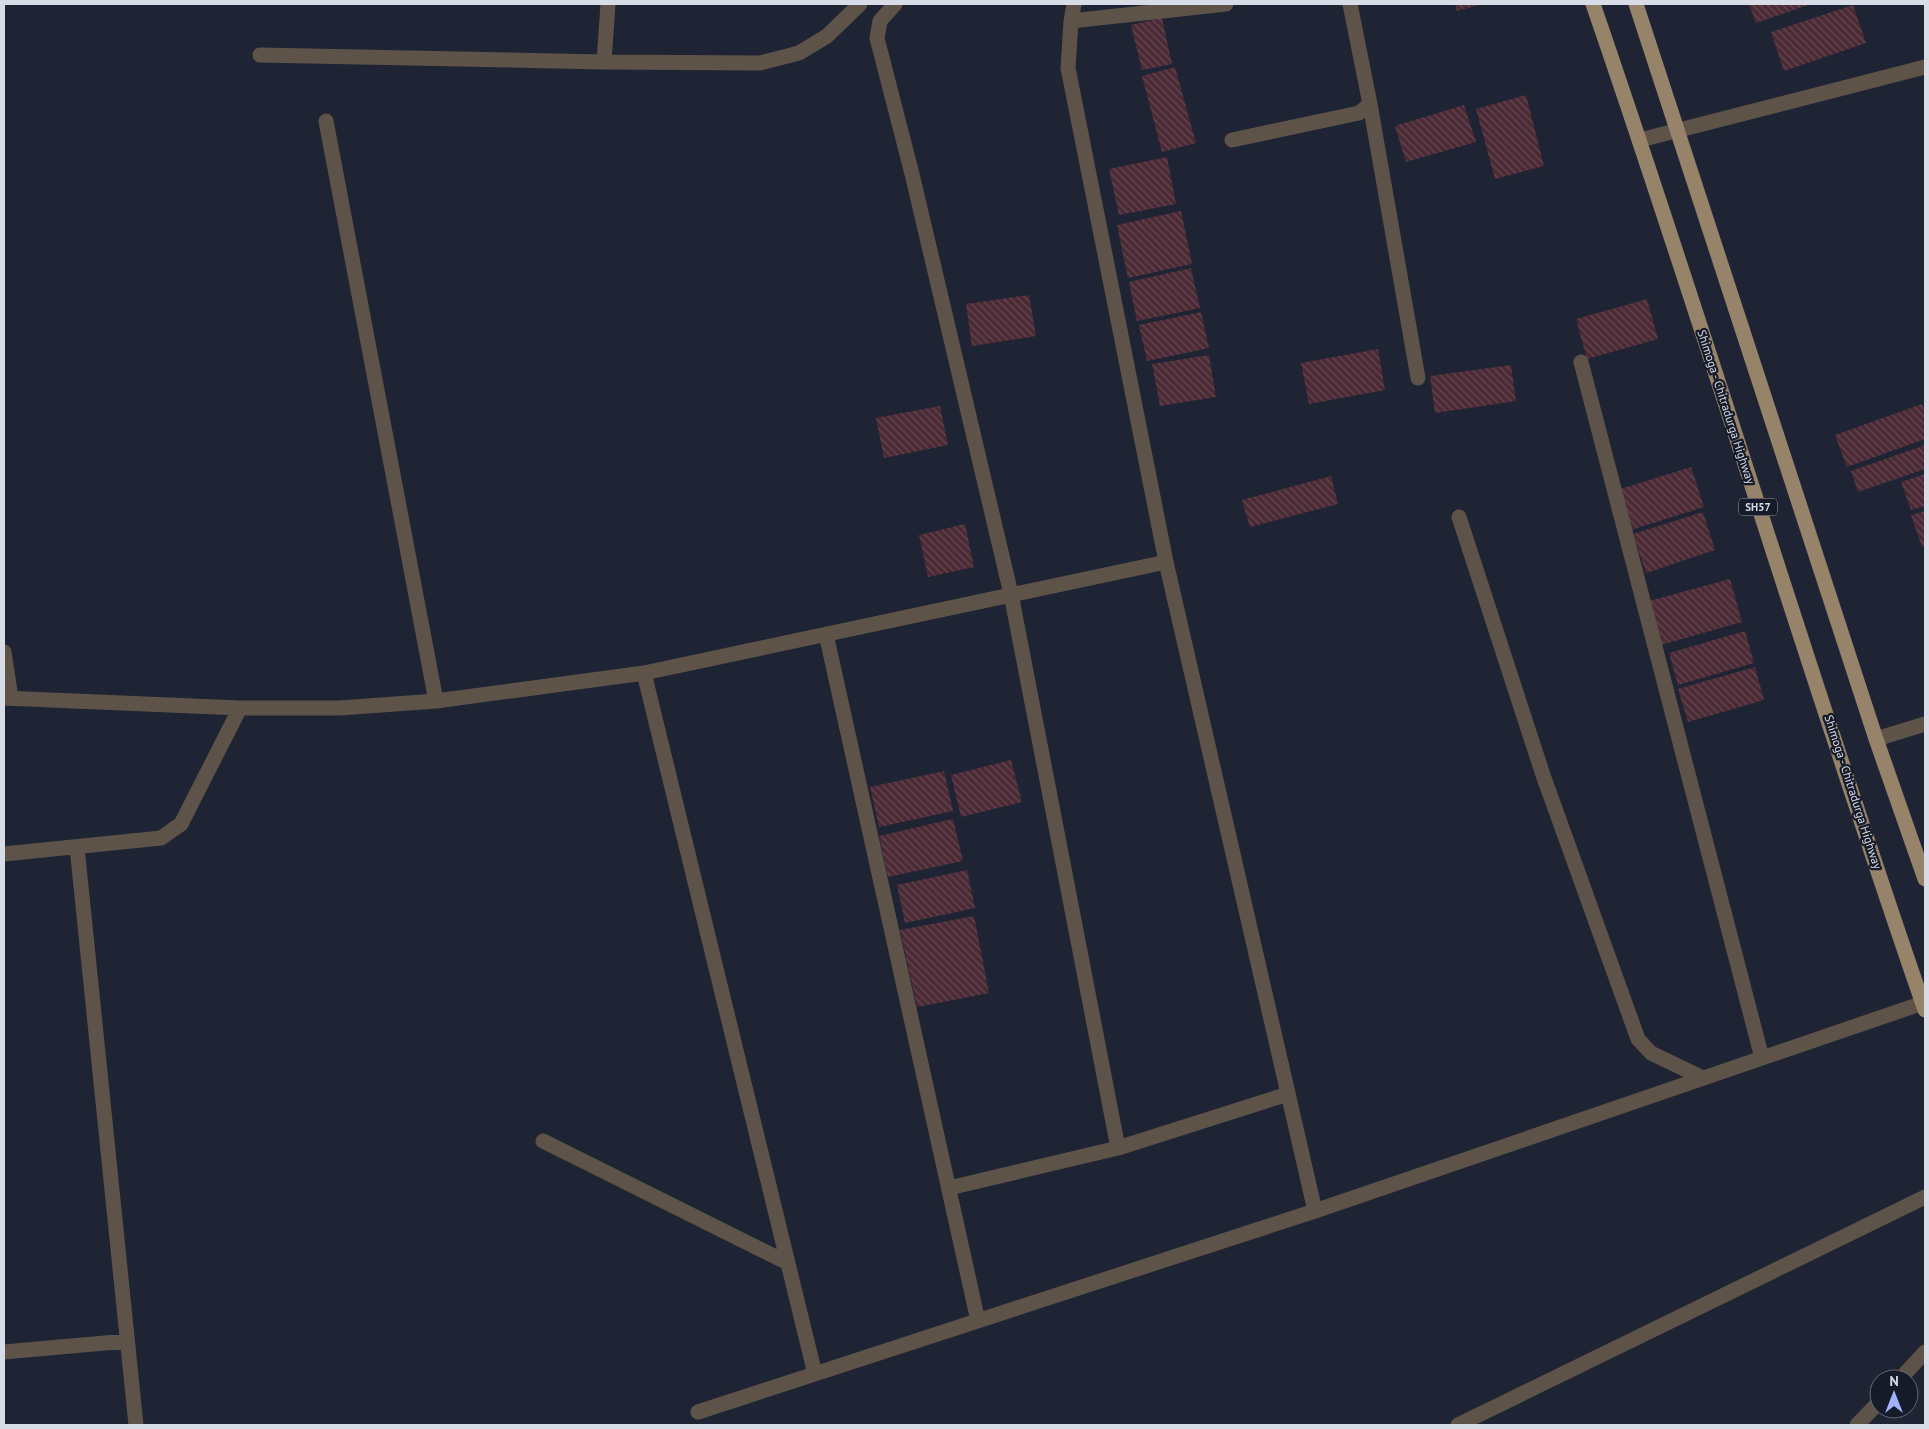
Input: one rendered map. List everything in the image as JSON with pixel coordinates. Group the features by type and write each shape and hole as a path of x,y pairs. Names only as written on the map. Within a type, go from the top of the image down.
{"main road":[{"name":"Shimoga - Chitradurga Highway","path":"1593,4 1640,140 1784,587 1924,1006"},
{"path":"1636,4 1876,739 1925,879"}],"street":[{"path":"604,62 608,4"},
{"path":"260,54 604,62 760,63 800,53 827,36 860,4 880,21"},
{"path":"895,4 880,21 877,38 912,174 1011,594 1118,1148"},
{"path":"1074,4 1070,21 1068,68 1166,562 1315,1211"},
{"path":"1070,21 1226,4"},
{"path":"1350,4 1370,104 1418,378"},
{"path":"1640,140 1925,67"},
{"path":"1232,140 1359,113 1370,104"},
{"path":"326,121 436,701"},
{"path":"1582,362 1762,1058"},
{"path":"1459,517 1543,775 1638,1039 1651,1053 1703,1078"},
{"path":"4,652 7,698 240,708 340,708 436,701 644,673 1166,562"},
{"path":"826,634 978,1321"},
{"path":"644,673 815,1374"},
{"path":"4,854 161,838 181,824 240,708"},
{"path":"1876,739 1925,724"},
{"path":"77,847 136,1425"},
{"path":"698,1412 1315,1211 1762,1058 1924,1006"},
{"path":"949,1188 1118,1148 1288,1094"},
{"path":"543,1141 788,1263"},
{"path":"1458,1425 1925,1197"},
{"path":"4,1352 127,1341"},
{"path":"1909,1369 1925,1352"},
{"path":"1857,1425 1869,1412"}],"building":[{"path":"1455,4 1482,4 1457,11"},
{"path":"1749,4 1811,4 1756,23"},
{"path":"1853,5 1866,43 1784,71 1771,32"},
{"path":"1162,18 1172,64 1142,70 1131,25"},
{"path":"1175,67 1196,143 1162,152 1142,76"},
{"path":"1526,95 1544,166 1495,179 1476,109"},
{"path":"1464,105 1476,142 1406,162 1395,126"},
{"path":"1167,157 1176,204 1119,215 1109,169"},
{"path":"1181,211 1192,264 1128,278 1117,225"},
{"path":"1191,268 1200,308 1137,321 1129,282"},
{"path":"1029,295 1036,336 972,346 966,304"},
{"path":"1647,299 1658,339 1587,359 1576,319"},
{"path":"1201,312 1209,348 1147,361 1139,325"},
{"path":"1378,349 1385,390 1309,404 1301,363"},
{"path":"1209,355 1216,397 1160,406 1152,364"},
{"path":"1511,365 1516,401 1435,413 1430,376"},
{"path":"1922,404 1925,412 1925,439 1847,467 1835,435"},
{"path":"940,406 948,445 884,458 876,418"},
{"path":"1925,445 1925,469 1858,492 1851,471"},
{"path":"1691,467 1704,507 1631,530 1617,490"},
{"path":"1925,474 1925,506 1911,510 1901,482"},
{"path":"1331,476 1338,504 1250,527 1242,500"},
{"path":"1925,511 1925,546 1922,547 1911,515"},
{"path":"1703,512 1715,550 1646,573 1633,534"},
{"path":"965,524 974,567 928,577 919,535"},
{"path":"1730,579 1742,622 1661,645 1649,601"},
{"path":"1745,631 1754,663 1678,685 1669,653"},
{"path":"1755,667 1764,700 1688,722 1678,689"},
{"path":"1011,760 1022,802 961,817 951,775"},
{"path":"944,771 953,811 879,827 870,787"},
{"path":"953,819 963,861 888,877 879,836"},
{"path":"967,870 975,908 905,923 897,885"},
{"path":"974,916 989,993 917,1007 900,930"}]}
